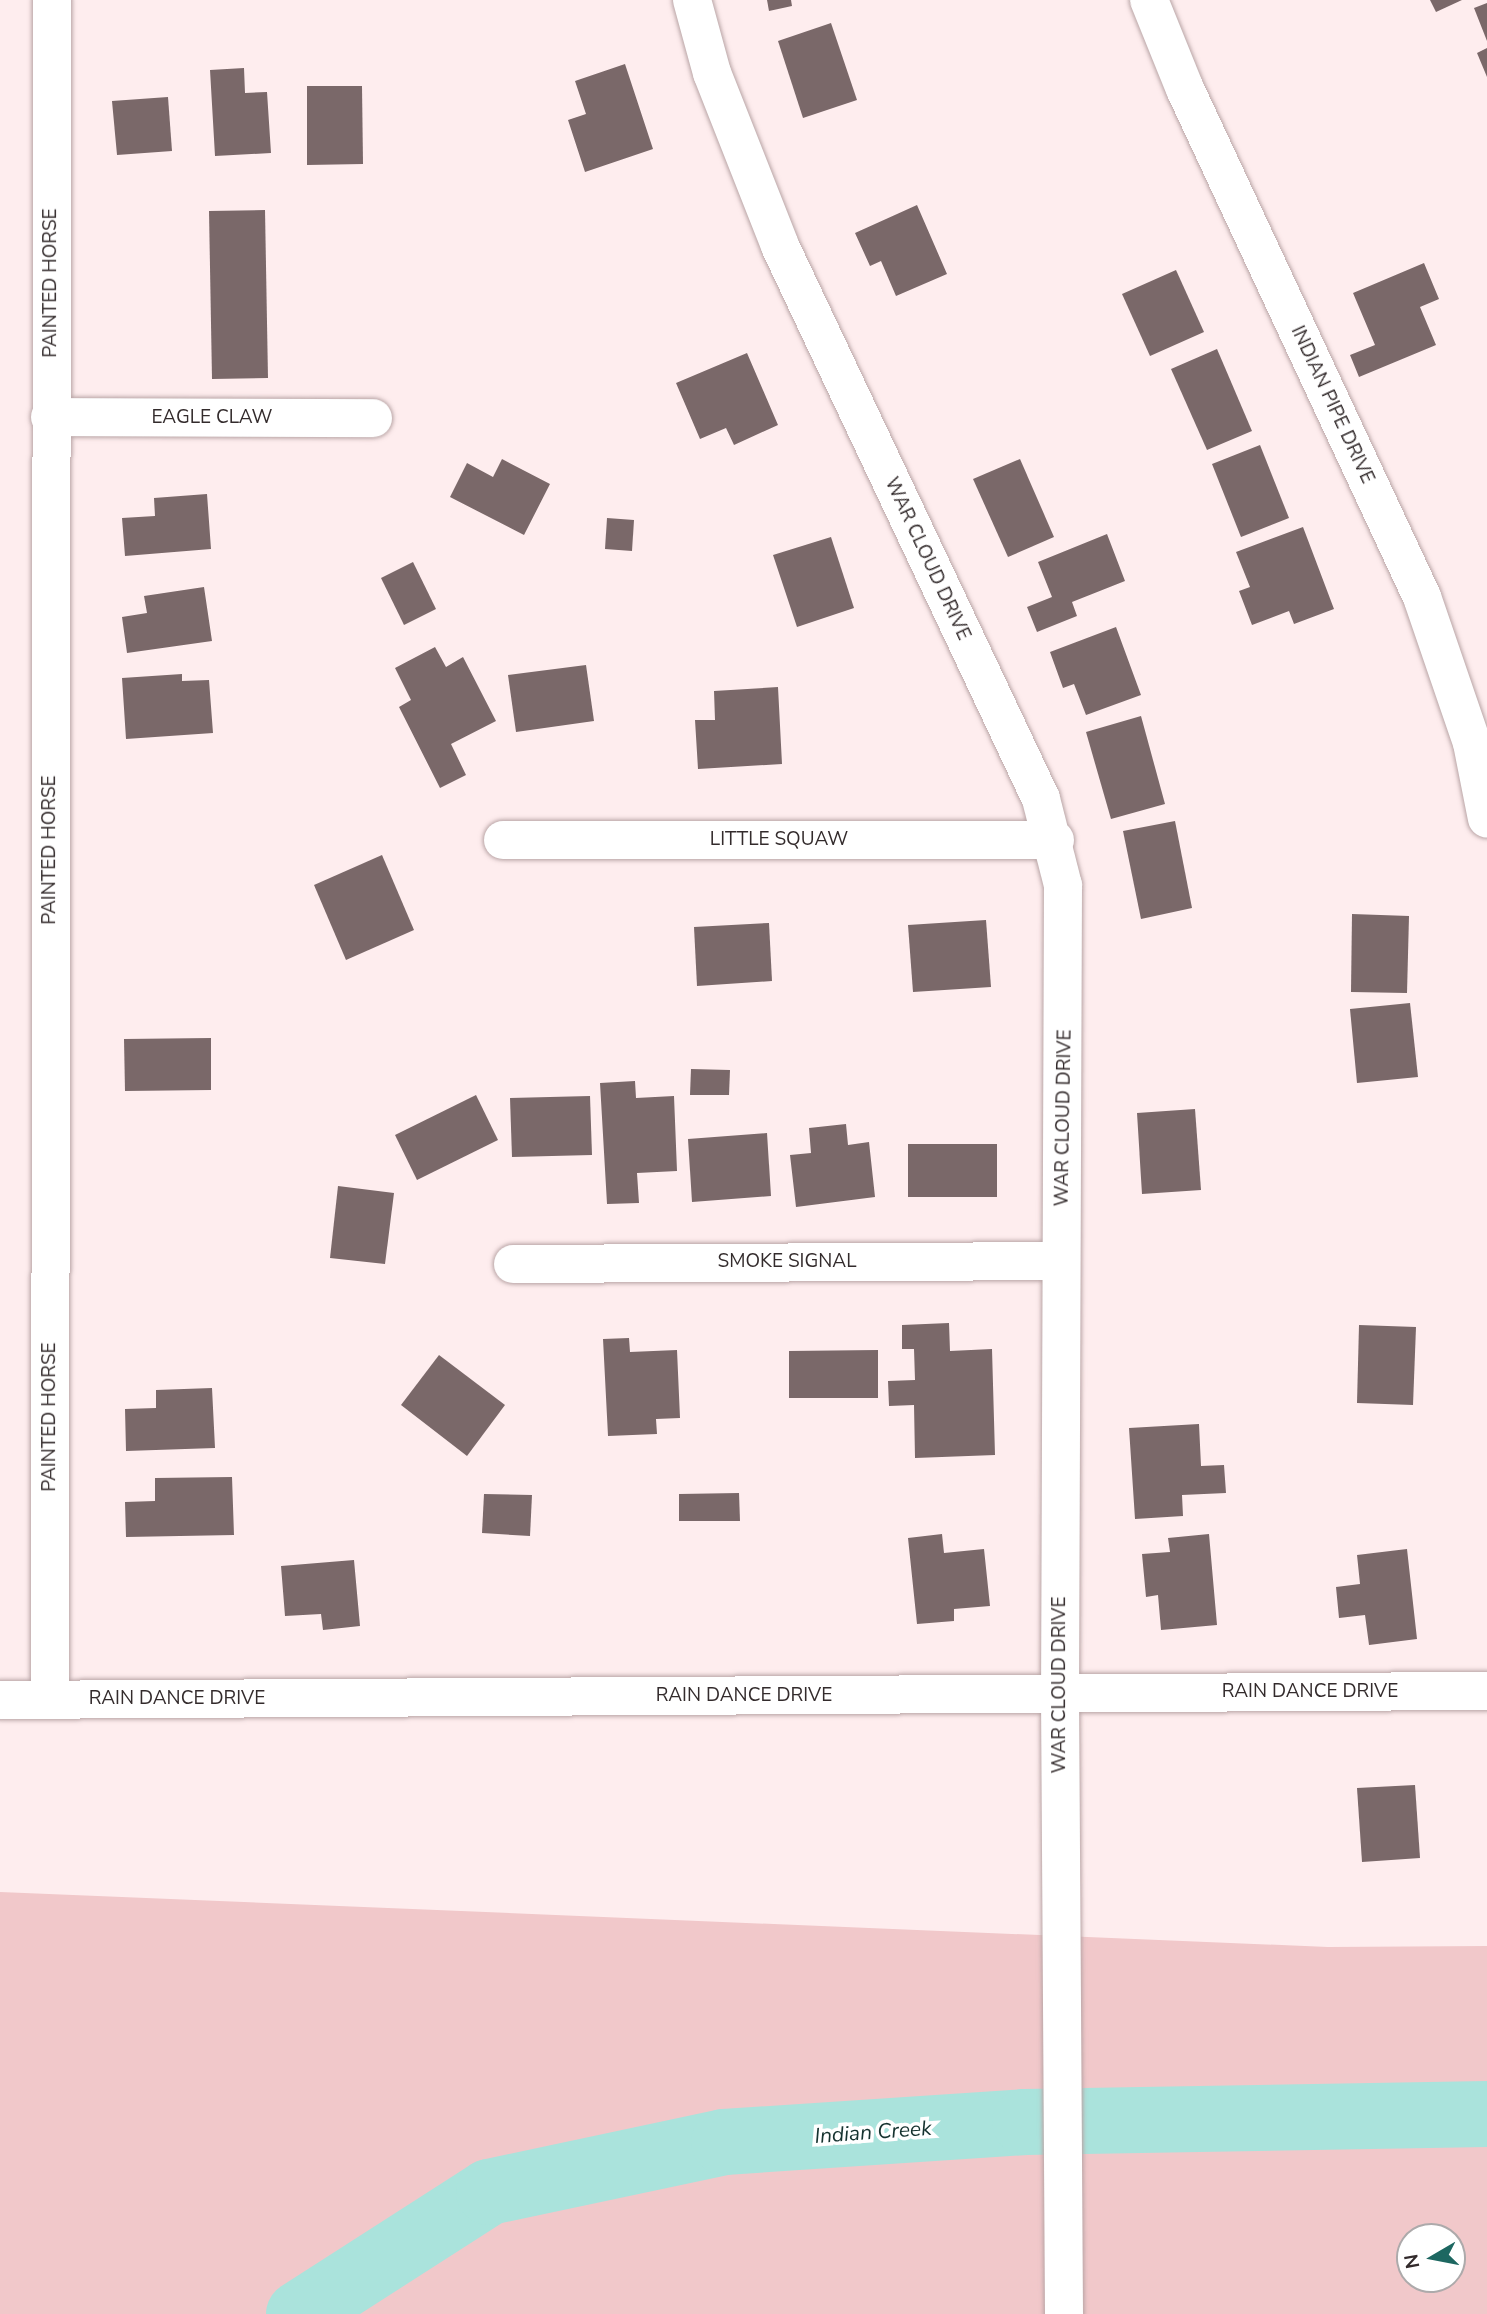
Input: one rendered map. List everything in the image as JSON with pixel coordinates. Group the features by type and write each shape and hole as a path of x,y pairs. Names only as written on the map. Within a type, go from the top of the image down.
{"street":[{"name":"PAINTED HORSE","path":"50,1700 52,0"},
{"name":"WAR CLOUD DRIVE","path":"692,0 712,73 780,246 1041,799 1055,840 1066,936 1060,1695 1064,2314"},
{"name":"INDIAN PIPE DRIVE","path":"1149,0 1185,89 1422,597 1472,743 1487,819"},
{"name":"EAGLE CLAW","path":"50,417 373,418"},
{"name":"LITTLE SQUAW","path":"503,840 1055,840"},
{"name":"SMOKE SIGNAL","path":"513,1264 1062,1261"},
{"name":"RAIN DANCE DRIVE","path":"0,1700 1487,1691"}],"shaded area":[{"path":"0,1892 1328,1947 1487,1946 1487,2314 0,2314"}],"building":[{"path":"767,0 791,0 792,6 769,11"},
{"path":"1430,0 1462,0 1436,12"},
{"path":"1487,3 1487,41 1474,8"},
{"path":"831,23 857,100 803,118 778,41"},
{"path":"1487,48 1487,77 1477,53"},
{"path":"625,64 653,149 585,172 568,120 586,114 575,81"},
{"path":"244,68 245,93 267,92 271,153 215,156 210,70"},
{"path":"307,86 362,86 363,164 307,165"},
{"path":"168,97 172,151 117,155 112,101"},
{"path":"917,205 947,274 896,296 881,261 870,266 855,233"},
{"path":"265,210 268,378 212,379 209,211"},
{"path":"1424,263 1439,299 1420,307 1436,345 1359,377 1350,355 1375,345 1353,293"},
{"path":"1176,270 1204,332 1150,356 1122,294"},
{"path":"1217,349 1252,431 1207,450 1171,369"},
{"path":"747,353 778,425 734,445 726,428 700,439 676,383"},
{"path":"1260,445 1289,518 1241,537 1212,464"},
{"path":"502,459 550,484 524,535 450,497 467,463 493,477"},
{"path":"1020,459 1054,537 1008,557 973,479"},
{"path":"207,494 211,549 125,556 122,518 155,516 154,498"},
{"path":"607,518 634,520 632,551 605,549"},
{"path":"1303,527 1334,609 1294,624 1289,611 1252,625 1239,591 1250,587 1236,552"},
{"path":"1107,534 1125,581 1072,602 1077,616 1037,632 1027,607 1052,597 1038,562"},
{"path":"831,537 854,608 797,627 773,555"},
{"path":"413,562 436,609 404,625 381,578"},
{"path":"204,587 212,641 127,653 122,617 147,613 144,596"},
{"path":"1116,627 1141,695 1086,715 1074,684 1063,688 1050,652"},
{"path":"435,647 446,667 463,657 496,721 451,744 466,775 440,788 399,707 411,700 395,668"},
{"path":"586,665 594,721 516,732 508,675"},
{"path":"182,674 182,681 209,680 213,733 126,739 122,678"},
{"path":"778,687 782,764 698,769 695,720 715,720 714,691"},
{"path":"1141,716 1165,804 1111,819 1086,732"},
{"path":"1175,821 1192,908 1141,919 1123,831"},
{"path":"382,855 414,930 346,960 314,885"},
{"path":"1352,914 1409,916 1407,993 1351,992"},
{"path":"986,920 991,987 913,992 908,925"},
{"path":"769,923 772,981 697,986 694,927"},
{"path":"1410,1003 1418,1077 1357,1083 1350,1009"},
{"path":"211,1038 211,1090 125,1091 124,1039"},
{"path":"691,1069 730,1070 729,1095 690,1095"},
{"path":"635,1081 636,1098 674,1096 677,1171 637,1173 639,1203 607,1204 600,1083"},
{"path":"476,1095 498,1140 417,1180 395,1135"},
{"path":"590,1096 592,1155 512,1157 510,1098"},
{"path":"1195,1109 1201,1190 1142,1194 1137,1113"},
{"path":"846,1124 848,1145 869,1142 875,1197 796,1207 790,1155 811,1153 809,1128"},
{"path":"767,1133 771,1196 692,1202 688,1139"},
{"path":"908,1144 997,1144 997,1197 908,1197"},
{"path":"338,1186 394,1193 385,1264 330,1258"},
{"path":"949,1323 950,1351 992,1349 995,1455 915,1458 914,1405 889,1406 888,1381 915,1380 914,1349 902,1349 902,1325"},
{"path":"1359,1325 1416,1327 1413,1405 1357,1403"},
{"path":"629,1338 630,1352 677,1350 680,1418 656,1419 657,1434 608,1436 603,1339"},
{"path":"878,1350 878,1398 789,1398 789,1351"},
{"path":"439,1355 505,1405 467,1456 401,1405"},
{"path":"212,1388 215,1448 126,1451 125,1409 156,1408 156,1390"},
{"path":"1199,1424 1201,1466 1224,1465 1226,1493 1182,1495 1183,1516 1135,1519 1129,1428"},
{"path":"232,1477 234,1535 126,1537 125,1502 155,1501 155,1478"},
{"path":"739,1493 740,1521 679,1521 679,1494"},
{"path":"484,1494 532,1495 530,1536 482,1533"},
{"path":"942,1534 944,1553 984,1549 990,1606 954,1609 954,1621 917,1624 908,1538"},
{"path":"1209,1534 1217,1625 1161,1630 1158,1595 1146,1597 1142,1554 1170,1552 1168,1538"},
{"path":"1407,1549 1417,1639 1369,1645 1365,1615 1339,1618 1336,1587 1360,1584 1357,1555"},
{"path":"354,1560 360,1626 323,1630 321,1614 285,1616 281,1566"},
{"path":"1415,1785 1420,1858 1362,1862 1357,1788"}],"waterway":[{"name":"Indian Creek","path":"299,2314 489,2192 724,2142 1025,2122 1487,2114"}]}
